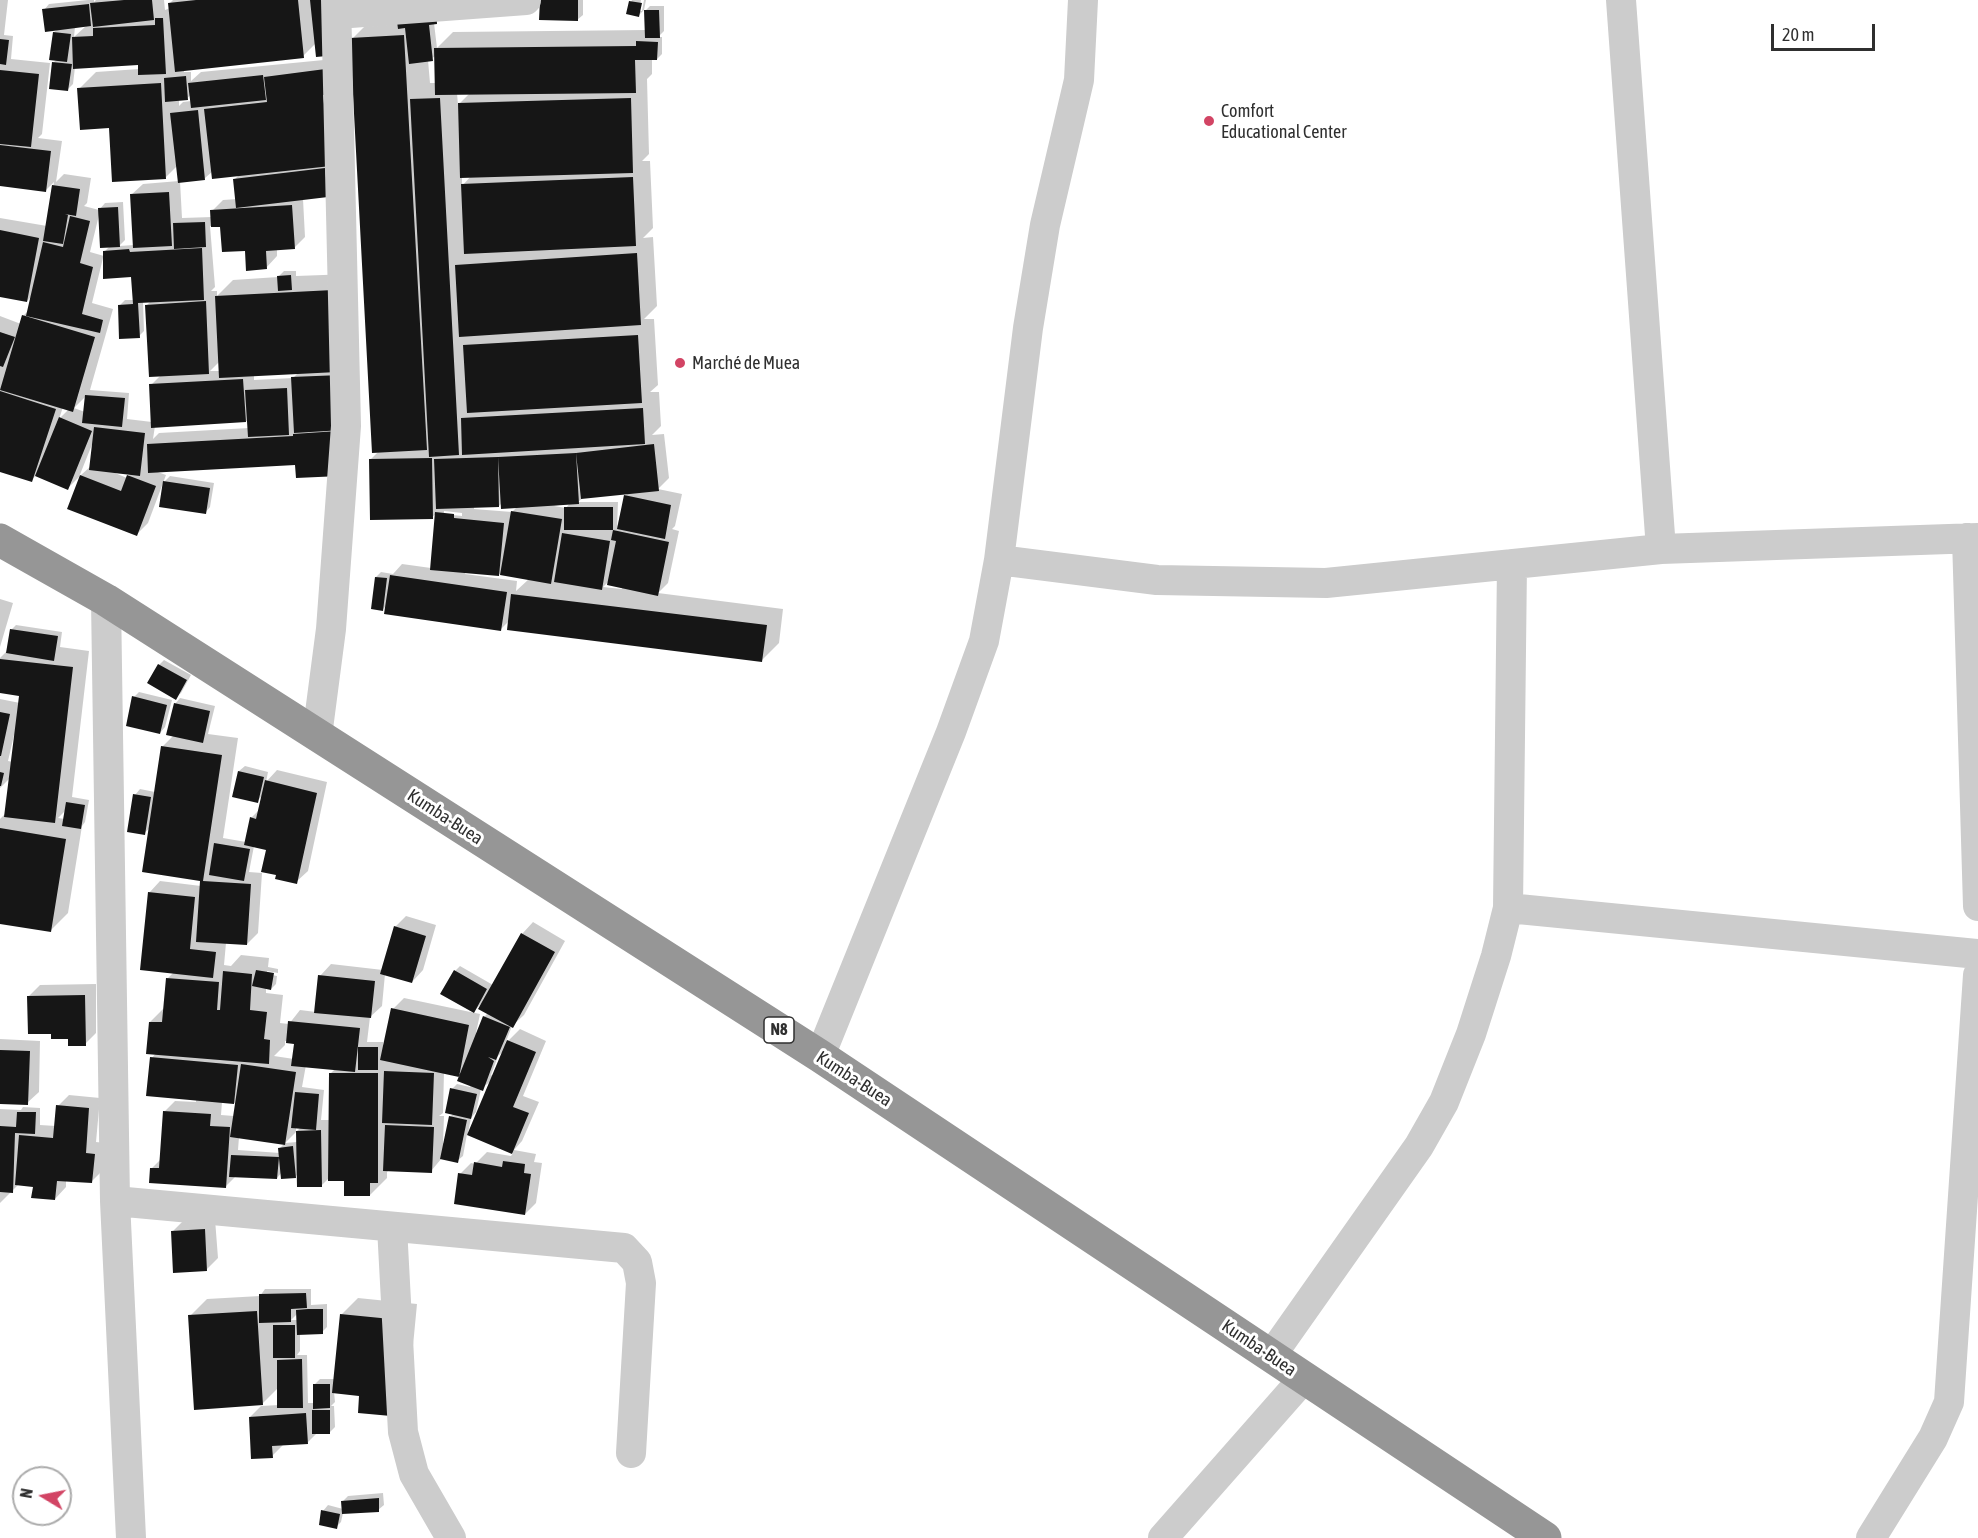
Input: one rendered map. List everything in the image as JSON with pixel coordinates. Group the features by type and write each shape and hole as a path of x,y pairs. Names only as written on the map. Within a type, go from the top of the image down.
{"highway":[{"name":"Kumba-Buea","path":"0,540 106,600 820,1056 1545,1538"}],"street":[{"path":"317,736 331,629 346,426 337,7 526,0"},
{"path":"820,1056 951,732 984,641 999,560 1043,236 1079,80 1083,0"},
{"path":"1621,0 1661,549"},
{"path":"999,560 1157,580 1326,583 1661,549 1972,538 1978,906"},
{"path":"1271,1356 1419,1146 1444,1102 1471,1034 1496,956 1508,908 1512,564"},
{"path":"106,600 115,1201 131,1538"},
{"path":"1508,908 1978,954"},
{"path":"1871,1538 1933,1438 1949,1402 1978,975"},
{"path":"115,1201 624,1248 637,1263 641,1283 631,1454"},
{"path":"392,1227 403,1432 414,1474 451,1538"},
{"path":"1163,1538 1304,1378"}],"building":[{"path":"152,0 154,20 93,27 90,3"},
{"path":"196,0 298,0 304,58 175,72 168,3"},
{"path":"310,0 332,0 338,55 316,57"},
{"path":"540,0 578,0 578,21 539,20"},
{"path":"629,1 642,3 639,17 626,14"},
{"path":"89,4 91,26 45,32 42,9"},
{"path":"436,9 437,24 429,25 433,61 409,64 405,28 398,29 396,14"},
{"path":"644,10 659,10 660,38 645,38"},
{"path":"155,18 163,18 166,74 138,75 138,65 73,69 72,37 93,36 93,28 155,25"},
{"path":"53,32 71,34 67,62 49,60"},
{"path":"404,35 427,450 372,453 350,38"},
{"path":"0,39 9,40 6,65 0,64"},
{"path":"636,41 658,42 657,60 635,60 636,93 435,95 434,48 636,46"},
{"path":"52,62 72,64 68,91 49,89"},
{"path":"333,68 335,94 323,95 331,166 212,179 204,109 267,102 264,77"},
{"path":"0,70 39,74 31,147 0,144"},
{"path":"263,75 266,100 191,108 188,83"},
{"path":"186,76 188,100 165,102 164,78"},
{"path":"161,83 166,179 112,182 109,128 80,130 77,88"},
{"path":"440,98 459,455 429,457 410,99"},
{"path":"631,98 633,173 460,178 458,103"},
{"path":"198,110 205,180 178,183 170,113"},
{"path":"0,145 51,151 46,192 0,186"},
{"path":"325,168 328,197 236,208 233,179"},
{"path":"633,177 636,246 464,254 461,184"},
{"path":"52,185 80,189 76,216 65,214 68,215 63,244 43,241"},
{"path":"169,192 172,246 133,248 130,194"},
{"path":"292,205 295,249 266,251 267,269 246,271 245,251 222,252 220,227 211,227 210,210"},
{"path":"118,207 120,247 100,248 98,208"},
{"path":"70,216 90,221 80,263 93,267 82,314 103,320 100,333 26,316 43,242 63,247"},
{"path":"205,222 206,247 174,249 173,223"},
{"path":"0,230 39,238 27,302 0,297"},
{"path":"202,248 204,300 138,303 140,338 119,339 118,305 133,304 131,277 103,279 103,251 129,249 130,252"},
{"path":"637,253 641,325 459,337 455,265"},
{"path":"291,275 292,290 278,291 277,276"},
{"path":"333,290 337,372 219,378 215,296"},
{"path":"206,301 209,374 149,377 145,305"},
{"path":"22,315 95,337 73,412 0,390"},
{"path":"0,332 15,337 3,367 0,366"},
{"path":"638,335 642,403 467,413 463,345"},
{"path":"341,375 343,430 294,433 291,377"},
{"path":"243,379 246,422 151,428 149,384"},
{"path":"287,388 289,435 248,437 245,390"},
{"path":"0,391 56,409 32,482 0,472"},
{"path":"85,395 125,398 122,427 82,423"},
{"path":"643,408 645,444 462,455 461,418"},
{"path":"59,417 92,431 68,490 35,476"},
{"path":"94,427 145,433 140,476 89,470"},
{"path":"338,431 340,476 296,478 295,465 148,473 147,444 293,436 293,434"},
{"path":"654,444 659,491 581,499 576,453"},
{"path":"576,453 579,504 501,509 498,457"},
{"path":"498,457 499,507 436,509 434,459"},
{"path":"432,458 433,519 370,520 369,459"},
{"path":"80,475 121,491 127,475 156,486 137,536 67,509"},
{"path":"163,481 210,488 206,514 159,507"},
{"path":"624,495 671,505 665,539 617,529"},
{"path":"564,507 613,507 613,530 564,530"},
{"path":"511,511 562,519 551,584 500,575"},
{"path":"435,512 454,514 454,518 504,523 499,576 430,570"},
{"path":"613,530 669,542 658,596 607,585 616,541 611,540"},
{"path":"562,533 610,541 602,590 554,582"},
{"path":"390,575 507,592 501,631 384,614"},
{"path":"375,577 387,578 383,611 371,609"},
{"path":"511,594 767,625 762,662 507,630"},
{"path":"10,629 58,636 54,661 6,653"},
{"path":"0,659 73,667 55,823 4,817 19,696 0,693"},
{"path":"158,664 187,680 176,700 147,683"},
{"path":"132,696 167,705 160,734 126,726"},
{"path":"174,703 210,711 203,743 166,735"},
{"path":"0,712 10,714 1,756 0,756"},
{"path":"161,746 222,755 203,881 251,884 247,945 196,942 200,881 142,872"},
{"path":"238,771 264,777 258,803 232,797"},
{"path":"0,772 4,773 1,786 0,786"},
{"path":"265,780 317,793 297,884 275,879 276,875 261,872 266,850 244,845 250,817 256,819"},
{"path":"133,794 151,797 145,835 127,832"},
{"path":"66,802 85,805 81,829 62,826"},
{"path":"0,828 66,839 51,932 0,924"},
{"path":"214,843 250,849 244,881 209,875"},
{"path":"148,892 195,897 190,949 216,952 213,978 140,970"},
{"path":"394,926 426,936 412,983 380,974"},
{"path":"521,933 555,952 513,1028 478,1009"},
{"path":"256,970 274,973 271,990 252,986"},
{"path":"454,970 487,989 474,1013 440,994"},
{"path":"223,971 252,974 250,1010 267,1012 264,1039 270,1040 269,1064 146,1054 149,1022 162,1022 166,978 219,982 217,1010 220,1010"},
{"path":"318,975 375,981 371,1018 314,1013"},
{"path":"85,995 86,1046 68,1046 68,1039 51,1039 51,1034 28,1034 27,996"},
{"path":"391,1008 469,1025 459,1077 380,1060"},
{"path":"483,1016 510,1027 496,1060 488,1057 494,1061 483,1091 457,1081"},
{"path":"288,1021 360,1028 355,1072 291,1066 294,1044 286,1043"},
{"path":"507,1040 536,1052 513,1107 529,1113 512,1154 467,1135"},
{"path":"358,1047 378,1047 378,1070 358,1070"},
{"path":"0,1050 30,1051 28,1105 0,1104"},
{"path":"150,1057 238,1065 234,1104 146,1096"},
{"path":"241,1064 296,1072 285,1145 230,1137"},
{"path":"384,1071 434,1073 432,1125 382,1123"},
{"path":"329,1073 378,1073 378,1183 370,1183 370,1196 344,1196 344,1181 328,1181"},
{"path":"450,1088 477,1094 471,1119 445,1113"},
{"path":"295,1092 319,1094 316,1130 291,1128"},
{"path":"56,1105 89,1108 86,1153 95,1154 92,1183 57,1181 55,1200 31,1198 33,1187 15,1185 19,1135 53,1138"},
{"path":"163,1111 211,1114 210,1126 230,1127 226,1188 149,1183 150,1168 159,1168"},
{"path":"17,1112 36,1112 35,1134 15,1133 13,1193 0,1192 0,1126 16,1127"},
{"path":"449,1116 467,1120 458,1163 440,1159"},
{"path":"385,1125 434,1127 432,1173 383,1171"},
{"path":"321,1130 322,1187 297,1187 296,1131"},
{"path":"293,1146 296,1178 281,1179 278,1148"},
{"path":"231,1155 279,1157 277,1179 229,1177"},
{"path":"503,1161 525,1164 524,1173 531,1174 525,1215 454,1204 458,1173 472,1175 474,1162 502,1167"},
{"path":"205,1229 207,1271 173,1273 171,1231"},
{"path":"306,1293 307,1308 291,1309 291,1322 259,1323 259,1294"},
{"path":"323,1309 323,1334 297,1335 296,1310"},
{"path":"257,1311 263,1405 194,1410 188,1315"},
{"path":"340,1314 401,1320 391,1416 358,1413 359,1396 332,1393"},
{"path":"273,1325 295,1325 295,1358 273,1358"},
{"path":"302,1359 303,1408 277,1408 277,1360"},
{"path":"313,1384 330,1384 330,1408 313,1409"},
{"path":"312,1410 330,1410 330,1434 312,1434"},
{"path":"306,1413 308,1444 272,1446 273,1458 251,1459 249,1417"},
{"path":"379,1498 379,1512 342,1514 341,1501"},
{"path":"321,1510 340,1514 337,1529 319,1525"}],"place":[{"name":"Comfort Educational Center","path":"1209,121"},
{"name":"Marché de Muea","path":"680,363"}]}
